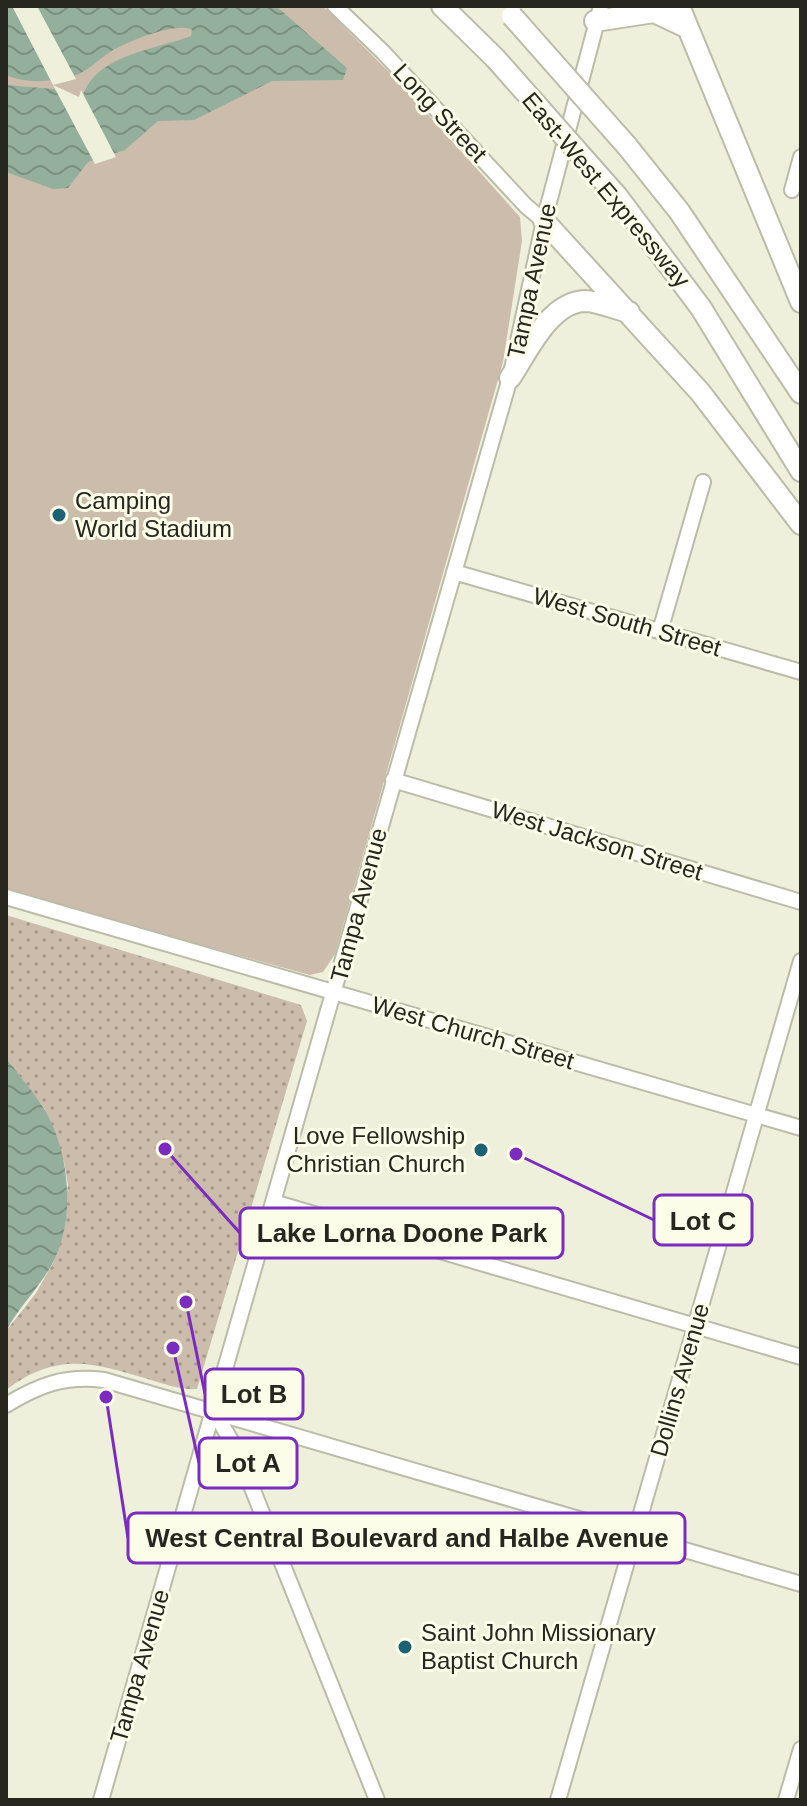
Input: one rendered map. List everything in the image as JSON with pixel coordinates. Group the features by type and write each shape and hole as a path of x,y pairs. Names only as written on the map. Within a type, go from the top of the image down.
{"highway":[{"name":"East-West Expressway","path":"442,6 495,58 617,196 701,308 801,471"},
{"path":"679,6 801,302"},
{"name":"East-West Expressway","path":"506,11 627,146 679,211 801,393"},
{"path":"598,13 654,12 686,27"},
{"path":"544,221 700,392 801,524"},
{"path":"510,378 549,320 561,309 584,301 629,312"}],"street":[{"name":"Long Street","path":"335,6 383,52 526,206 544,221"},
{"name":"Tampa Avenue","path":"101,1800 336,992 393,780 510,378 544,221 598,13"},
{"path":"792,190 801,157"},
{"path":"660,631 703,482"},
{"name":"West South Street","path":"454,572 801,672"},
{"name":"West Jackson Street","path":"393,780 801,902"},
{"name":"West Church Street","path":"6,897 801,1128"},
{"name":"Dollins Avenue","path":"558,1800 801,961"},
{"path":"273,1202 801,1357"},
{"path":"6,1405 34,1388 78,1377 104,1380 801,1584"},
{"path":"214,1411 238,1453 377,1800"},
{"path":"786,1800 801,1749"}],"shaded area":[{"path":"6,6 323,6 397,80 520,217 522,241 503,362 335,954 323,972 310,975 6,891"},
{"path":"6,915 301,1005 307,1021 197,1389 175,1387 113,1369 78,1364 43,1369 6,1390 6,1331 36,1293 53,1263 60,1244 68,1185 64,1162 44,1108 6,1058"}],"water":[{"path":"6,6 276,6 347,68 343,80 272,81 194,120 158,121 125,150 88,162 68,188 53,189 6,172 6,85 54,89 75,100 83,96 100,71 113,62 191,36 192,30 175,28 139,38 110,52 74,76 49,81 22,80 6,75"},
{"path":"6,1058 39,1101 52,1125 64,1165 67,1207 65,1228 51,1266 6,1331"}],"pier":[{"path":"12,6 37,6 76,79 53,85"},
{"path":"53,85 79,97 81,90 116,157 95,164"}],"place":[{"name":"Camping World Stadium","path":"59,515"},
{"name":"Lake Lorna Doone Park","path":"165,1149"},
{"name":"Love Fellowship Christian Church","path":"481,1150"},
{"name":"Lot C","path":"516,1154"},
{"name":"Lot B","path":"186,1302"},
{"name":"Lot A","path":"173,1348"},
{"name":"West Central Boulevard and Halbe Avenue","path":"106,1397"},
{"name":"Saint John Missionary Baptist Church","path":"405,1647"}]}
